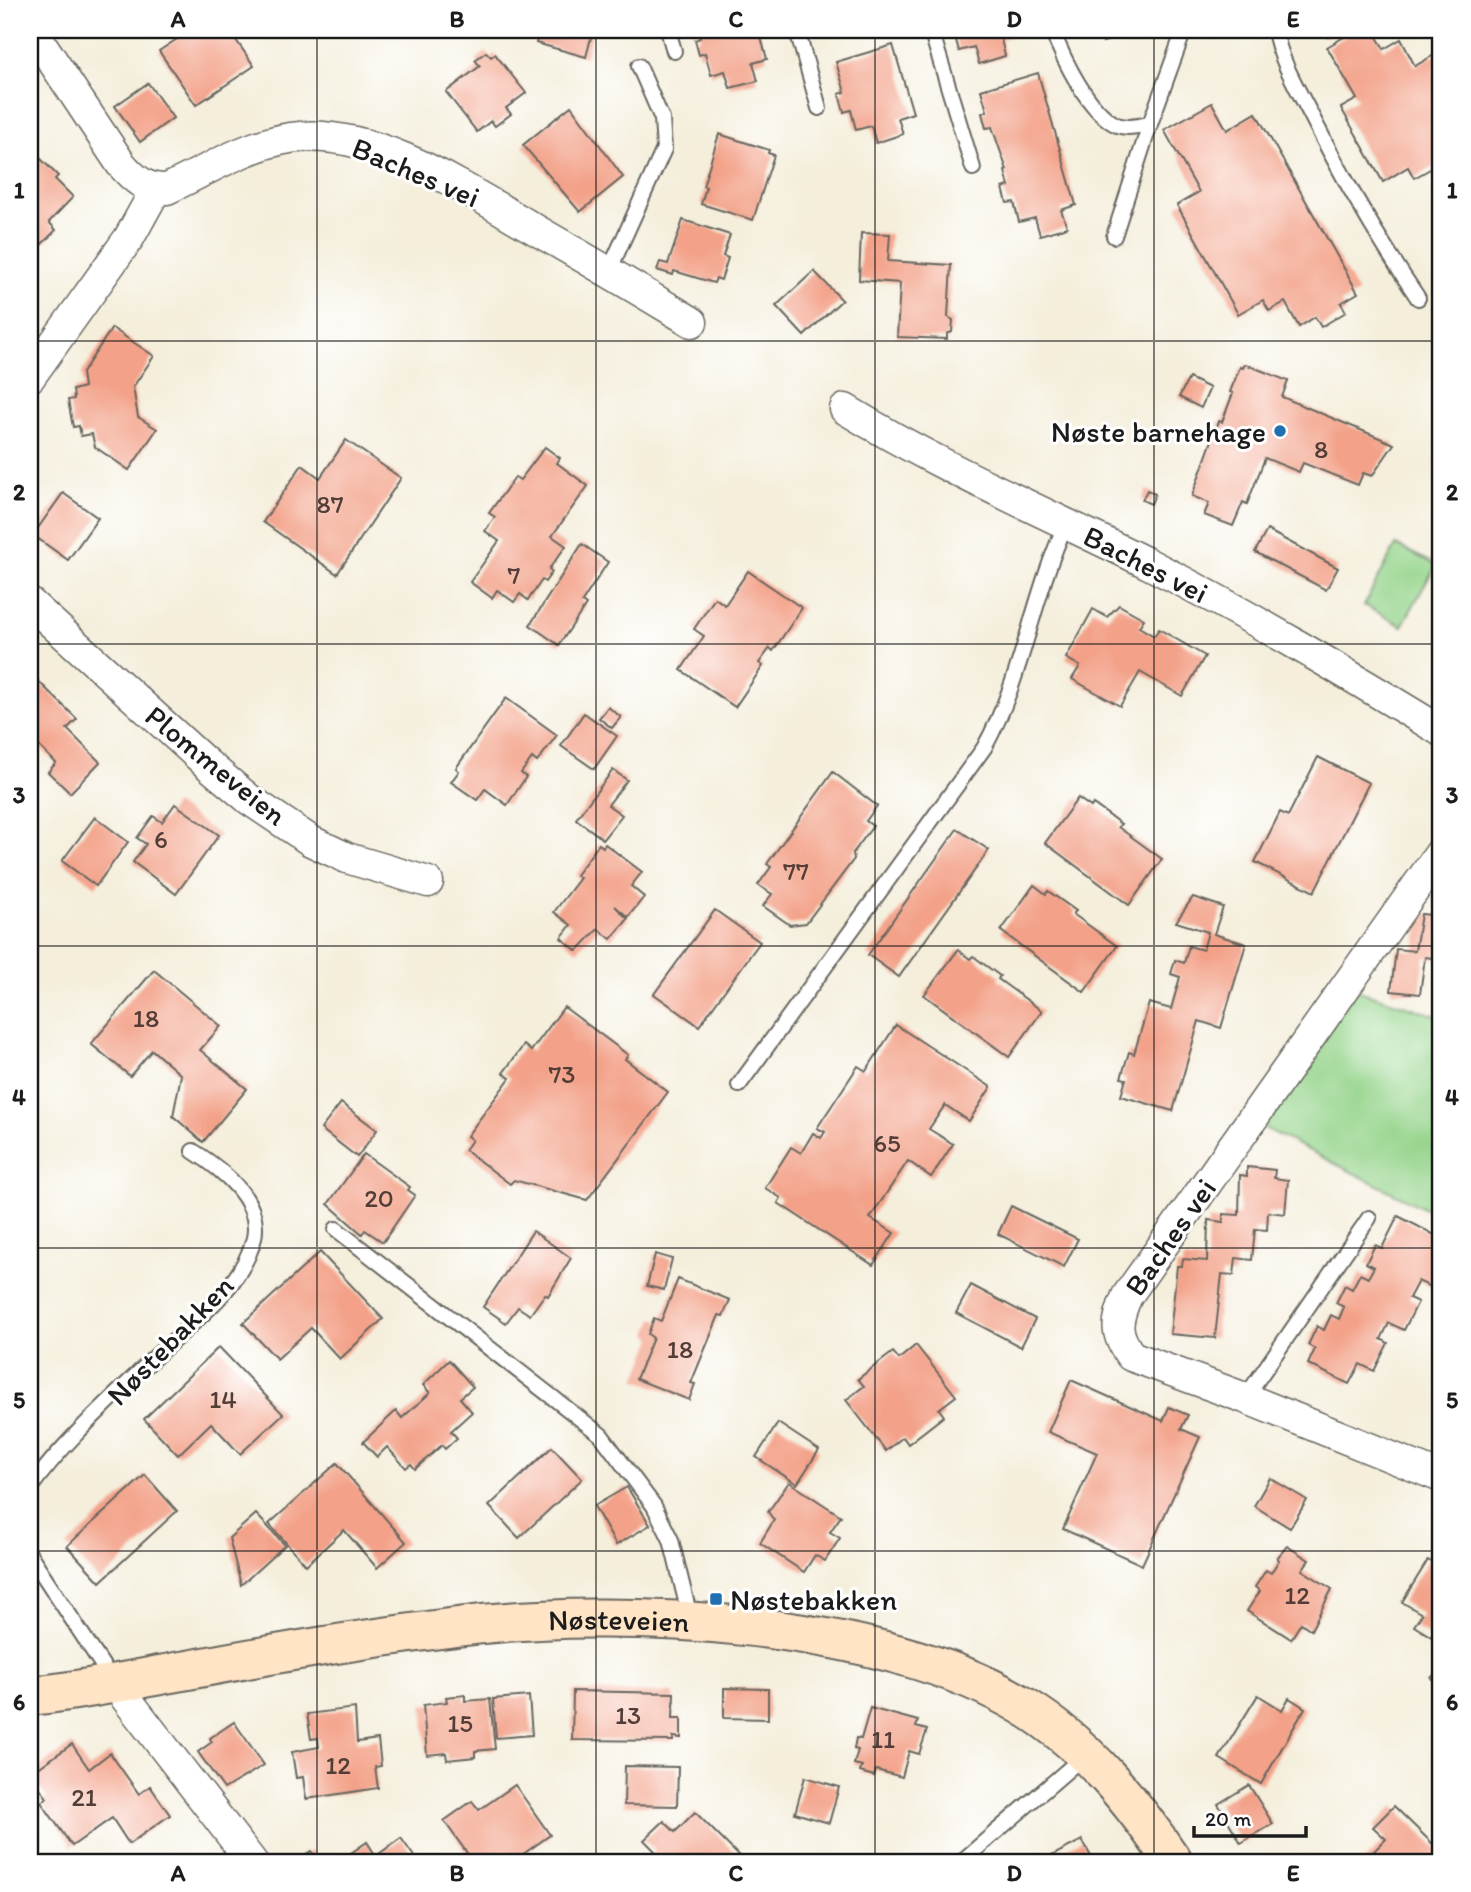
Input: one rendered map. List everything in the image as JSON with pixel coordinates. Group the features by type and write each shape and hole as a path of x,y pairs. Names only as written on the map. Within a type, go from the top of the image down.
{"main road":[{"name":"Nøsteveien","path":"30,1696 459,1627 543,1621 691,1622 815,1636 912,1657 947,1669 1023,1705 1086,1754 1132,1803 1173,1862"}],"street":[{"path":"30,377 130,239 156,190 139,183 121,164 32,30"},
{"name":"Baches vei","path":"156,190 167,189 245,151 290,138 332,138 382,150 423,168 609,271 692,322"},
{"name":"Baches vei","path":"845,409 920,453 1290,638 1441,731"},
{"name":"Plommeveien","path":"30,603 250,800 311,841 347,858 428,882"},
{"name":"Baches vei","path":"1441,852 1127,1296 1117,1318 1121,1342 1130,1356 1245,1398 1441,1478"},
{"path":"115,1684 239,1858"}],"lane":[{"path":"668,30 674,51"},
{"path":"797,30 819,108"},
{"path":"931,30 973,168"},
{"path":"1052,30 1071,73 1103,116 1119,126 1150,124"},
{"path":"1114,236 1184,30"},
{"path":"1275,30 1281,57 1334,161 1377,237 1418,298"},
{"path":"609,271 664,149 662,119 639,66"},
{"path":"739,1085 984,748 1011,691 1039,593 1066,524"},
{"name":"Nøstebakken","path":"30,1488 109,1402 233,1283 254,1236 250,1212 236,1184 219,1168 193,1151"},
{"path":"1245,1398 1369,1218"},
{"path":"336,1229 601,1435 654,1506 671,1540 691,1622"},
{"path":"30,1555 115,1684"},
{"path":"961,1862 1086,1754"}],"green space":[{"path":"1396,545 1436,565 1402,626 1364,605"},
{"path":"1356,990 1441,1017 1441,1217 1260,1126"}],"building":[{"path":"171,30 229,30 254,66 196,105 159,51 177,39"},
{"path":"540,30 593,30 586,57 536,43"},
{"path":"698,30 759,30 767,59 753,63 758,81 730,88 725,71 711,75 705,53 699,55 695,40 700,38"},
{"path":"953,30 1014,30 1015,35 1001,39 1005,56 979,64 974,47 959,51"},
{"path":"1099,30 1128,30 1129,34 1103,42"},
{"path":"1305,30 1329,30 1328,37"},
{"path":"1356,30 1373,30 1384,49 1401,39 1415,66 1439,52 1441,55 1441,163 1414,178 1408,167 1383,182 1341,108 1357,99 1327,47"},
{"path":"893,45 913,113 898,118 903,134 876,143 871,126 856,130 851,110 844,112 839,94 845,92 836,62"},
{"path":"486,52 491,57 495,54 526,93 506,108 511,114 495,126 491,121 477,132 446,92 480,66 475,60"},
{"path":"1038,73 1076,205 1061,210 1067,227 1040,235 1035,218 1019,222 1014,202 1007,203 1003,188 1009,186 1005,171 1007,170 992,127 986,128 982,113 987,111 981,90"},
{"path":"148,83 173,118 140,142 115,106"},
{"path":"1212,103 1227,130 1256,113 1358,293 1341,303 1346,312 1321,327 1315,317 1299,327 1285,302 1269,311 1263,300 1238,314 1177,205 1199,192 1164,130"},
{"path":"571,106 623,177 580,212 523,145"},
{"path":"719,134 769,150 768,153 774,155 753,220 701,204 706,187 703,186"},
{"path":"30,148 58,176 55,179 73,197 49,222 56,230 30,256"},
{"path":"683,220 730,235 723,256 728,258 721,280 716,278 714,283 674,271 673,275 657,270 660,262 668,264"},
{"path":"861,233 890,234 888,261 951,265 948,317 953,320 952,332 947,334 947,339 897,337 900,283 859,280"},
{"path":"814,271 842,300 804,336 776,306"},
{"path":"112,328 154,356 133,387 138,417 157,429 129,470 95,447 92,434 81,436 79,426 73,427 68,400 74,399 73,390 84,387 82,373"},
{"path":"1245,364 1288,381 1282,397 1394,444 1372,476 1363,473 1358,485 1303,463 1299,472 1265,458 1247,504 1243,502 1233,526 1204,515 1209,503 1192,496 1219,421 1222,422 1233,393 1230,392 1240,367 1243,368"},
{"path":"1189,378 1210,388 1201,408 1179,397"},
{"path":"346,440 401,478 337,574 263,522 302,465 320,478"},
{"path":"545,447 560,458 557,463 588,486 552,536 566,546 549,569 552,572 545,582 542,580 528,600 520,594 514,602 497,590 492,598 470,582 499,541 485,531 495,517 489,513 515,477 520,480"},
{"path":"1147,490 1155,494 1151,504 1142,500"},
{"path":"63,493 98,518 68,560 33,535"},
{"path":"1267,530 1338,568 1326,590 1255,552"},
{"path":"582,544 608,562 582,602 586,605 559,645 530,625"},
{"path":"748,571 802,608 773,651 770,648 759,663 763,666 735,707 681,670 704,636 694,629 715,598 725,605"},
{"path":"1119,605 1144,619 1139,627 1154,636 1159,629 1205,656 1182,696 1140,672 1120,706 1072,679 1080,666 1066,658 1093,609 1107,617"},
{"path":"30,673 77,719 67,729 100,762 70,793 48,772 56,763 30,737"},
{"path":"506,698 557,735 537,762 532,758 521,773 526,777 507,805 485,789 477,800 451,782 459,771 456,768"},
{"path":"608,707 621,717 612,728 599,718"},
{"path":"584,713 617,736 594,769 561,746"},
{"path":"1318,757 1369,783 1314,892 1255,862 1280,812 1288,816"},
{"path":"613,770 627,780 608,805 622,815 603,839 576,819"},
{"path":"833,772 877,806 866,821 873,826 853,853 854,859 806,923 790,925 763,906 772,894 758,885 771,867 767,864"},
{"path":"1078,798 1091,807 1093,804 1121,824 1118,827 1162,859 1129,905 1045,843"},
{"path":"175,804 219,835 176,894 133,862 146,844 137,838 153,816 162,822"},
{"path":"95,817 128,842 96,886 62,861"},
{"path":"957,829 989,850 899,977 868,955"},
{"path":"599,844 603,847 605,844 642,872 631,886 644,897 628,917 615,906 628,919 611,939 598,929 577,951 561,938 571,925 554,912 580,878 576,875"},
{"path":"1034,885 1046,894 1048,891 1076,911 1073,914 1117,946 1084,992 1001,931"},
{"path":"1193,897 1223,907 1214,934 1246,944 1221,1028 1199,1021 1173,1111 1121,1096 1126,1079 1121,1078 1129,1052 1134,1054 1149,1003 1171,1009 1180,977 1171,974 1175,960 1184,963 1189,946 1203,950 1208,932 1176,922"},
{"path":"715,910 760,942 699,1026 654,994"},
{"path":"1421,914 1441,916 1441,959 1425,957 1420,994 1391,991 1396,949 1415,951"},
{"path":"958,950 970,959 973,956 1000,976 998,979 1042,1011 1009,1057 924,995"},
{"path":"154,970 221,1026 200,1050 247,1089 203,1142 173,1116 181,1075 152,1050 130,1076 91,1044"},
{"path":"564,1007 628,1055 625,1059 668,1092 587,1200 514,1180 510,1184 465,1150 472,1140 467,1136 510,1078 503,1073 524,1045 531,1051"},
{"path":"896,1025 991,1087 969,1121 945,1105 929,1129 953,1144 931,1177 908,1161 870,1218 894,1233 873,1265 778,1203 781,1198 765,1188 791,1147 801,1153 813,1133 821,1138 825,1132 817,1128 858,1066 866,1071"},
{"path":"341,1103 377,1130 357,1157 321,1129"},
{"path":"364,1154 410,1187 408,1190 415,1195 383,1242 365,1230 362,1234 328,1204"},
{"path":"1247,1167 1275,1170 1274,1178 1288,1180 1285,1214 1268,1212 1267,1230 1255,1229 1252,1260 1236,1258 1234,1275 1222,1274 1215,1338 1170,1334 1177,1266 1182,1266 1183,1259 1207,1261 1208,1220 1223,1222 1223,1214 1239,1215 1240,1175 1247,1176"},
{"path":"1011,1206 1078,1239 1064,1267 998,1234"},
{"path":"1398,1216 1441,1238 1441,1271 1433,1288 1418,1281 1409,1298 1418,1302 1404,1330 1389,1323 1381,1339 1388,1343 1374,1371 1360,1364 1349,1384 1308,1364 1315,1349 1308,1345 1317,1326 1324,1330 1331,1315 1339,1319 1344,1307 1336,1303 1345,1285 1352,1289 1360,1274 1368,1278 1374,1267 1366,1263 1375,1245 1382,1248"},
{"path":"533,1231 571,1258 548,1296 545,1294 530,1315 518,1307 506,1323 483,1307"},
{"path":"320,1252 383,1319 340,1359 311,1328 277,1359 243,1323"},
{"path":"655,1254 672,1259 664,1290 647,1286"},
{"path":"678,1279 730,1300 723,1316 719,1315 691,1383 695,1384 689,1400 636,1379 653,1338 648,1334 654,1318 661,1321"},
{"path":"971,1285 1035,1319 1021,1347 956,1313"},
{"path":"916,1345 956,1396 939,1409 944,1416 908,1444 903,1437 886,1451 846,1400 864,1386 858,1379 893,1352 899,1359"},
{"path":"219,1347 283,1414 240,1454 211,1423 178,1455 144,1419"},
{"path":"449,1360 473,1387 460,1398 472,1412 451,1431 457,1438 445,1449 442,1445 415,1469 411,1464 406,1468 387,1447 377,1457 363,1442 396,1411 402,1418 430,1393 423,1385"},
{"path":"1071,1380 1163,1421 1169,1407 1188,1415 1181,1429 1200,1437 1142,1565 1063,1529 1097,1453 1048,1432"},
{"path":"778,1423 819,1450 797,1484 756,1457"},
{"path":"552,1447 582,1479 519,1538 489,1506"},
{"path":"337,1463 406,1542 377,1568 344,1530 306,1565 269,1524"},
{"path":"145,1475 177,1511 100,1582 67,1546"},
{"path":"1270,1478 1307,1500 1290,1528 1254,1506"},
{"path":"789,1482 841,1516 830,1532 840,1538 825,1561 815,1555 804,1572 760,1543 774,1520 768,1512"},
{"path":"627,1487 650,1525 616,1545 594,1506"},
{"path":"256,1514 285,1545 241,1585 229,1538"},
{"path":"1287,1546 1309,1560 1302,1570 1332,1589 1311,1630 1301,1623 1291,1639 1247,1611 1260,1591 1255,1587 1266,1570 1271,1573 1279,1560 1277,1558"},
{"path":"1428,1560 1441,1568 1441,1629 1435,1639 1414,1626 1422,1614 1402,1602"},
{"path":"1441,1668 1441,1688 1431,1678"},
{"path":"724,1688 768,1689 768,1719 724,1718"},
{"path":"573,1691 674,1693 673,1718 681,1718 681,1738 673,1737 673,1741 572,1740"},
{"path":"465,1695 465,1701 490,1699 495,1749 475,1751 475,1757 447,1760 446,1753 427,1755 423,1705 447,1702 446,1697"},
{"path":"1258,1695 1282,1710 1289,1698 1305,1708 1261,1784 1219,1758"},
{"path":"529,1696 532,1735 496,1738 493,1699"},
{"path":"355,1708 357,1742 378,1739 381,1766 375,1767 378,1788 306,1799 303,1777 296,1778 292,1752 319,1747 318,1738 311,1739 307,1714"},
{"path":"870,1708 918,1721 916,1727 927,1730 919,1754 909,1751 902,1777 876,1770 874,1776 860,1772 862,1766 854,1764 858,1750 854,1749 856,1738 861,1739"},
{"path":"234,1722 264,1765 224,1789 198,1752 212,1742 210,1738"},
{"path":"72,1744 89,1769 110,1753 139,1794 150,1786 170,1815 129,1844 112,1818 72,1846 41,1802 47,1798 30,1774"},
{"path":"625,1766 678,1767 677,1806 624,1805"},
{"path":"805,1777 839,1787 829,1823 795,1813"},
{"path":"515,1785 550,1835 512,1862 453,1862 467,1853 444,1821 472,1801 479,1810"},
{"path":"1249,1785 1273,1824 1241,1843 1218,1804"},
{"path":"1394,1806 1441,1852 1441,1862 1363,1862 1386,1839 1373,1827"},
{"path":"695,1812 740,1857 735,1862 644,1862 655,1851 644,1840 664,1821 675,1832"},
{"path":"401,1838 418,1862 338,1862 367,1842 376,1856"},
{"path":"1082,1840 1094,1862 1040,1862"},
{"path":"311,1851 319,1862 295,1862"}],"place":[{"name":"Nøste barnehage","path":"1280,431"},
{"name":"Nøstebakken","path":"716,1599"}]}
